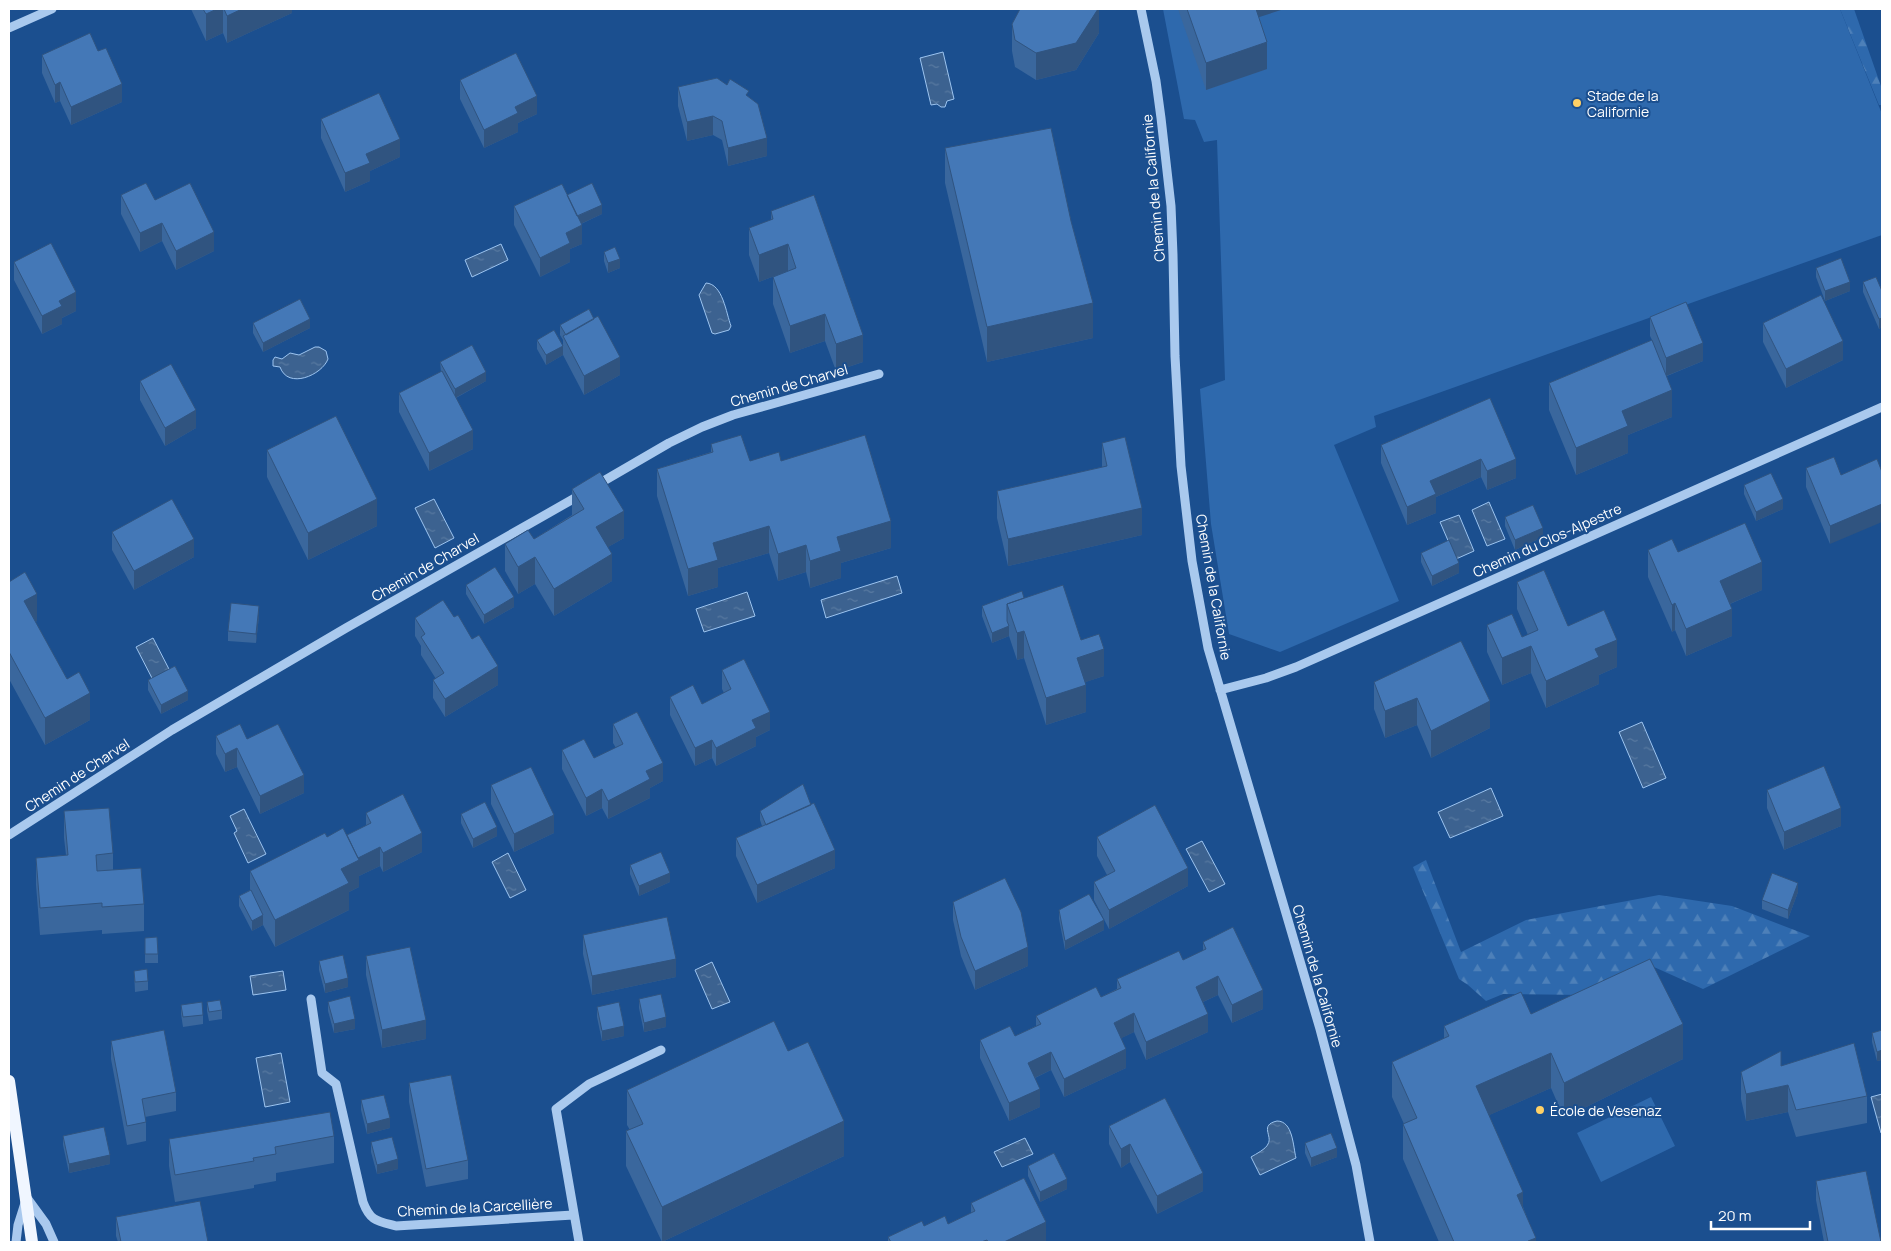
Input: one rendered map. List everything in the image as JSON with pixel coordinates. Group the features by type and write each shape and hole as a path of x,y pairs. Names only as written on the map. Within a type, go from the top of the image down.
{"main road":[{"path":"9,1081 32,1242"}],"street":[{"path":"9,28 52,9"},
{"name":"Chemin de la Californie","path":"1141,9 1156,81 1171,206 1174,254 1175,356 1181,466 1192,561 1208,648 1320,1029 1356,1165 1370,1242"},
{"name":"Chemin de Charvel","path":"9,835 172,730 668,444 733,414 879,374"},
{"name":"Chemin du Clos-Alpestre","path":"1220,690 1266,678 1296,666 1882,406"},
{"name":"Chemin de la Carcellière","path":"311,999 322,1073 336,1084 363,1202 368,1214 380,1222 396,1226 573,1215"},
{"name":"Chemin de la Carcellière","path":"578,1242 556,1108 589,1084 661,1050"},
{"path":"16,1242 18,1226 26,1198"},
{"path":"26,1198 46,1224 54,1242"}],"green space":[{"path":"1163,9 1840,9 1882,114 1882,235 1374,416 1376,427 1334,445 1399,601 1280,652 1229,634 1211,524 1200,389 1225,380 1217,140 1204,142 1195,120 1184,119"},
{"path":"1840,9 1854,9 1882,89 1882,105 1879,105"},
{"path":"1426,860 1461,952 1526,920 1659,895 1732,906 1810,936 1703,989 1654,967 1585,995 1503,994 1486,1001 1459,979 1413,867"},
{"path":"1651,1097 1675,1146 1601,1182 1577,1133"}],"water":[{"path":"943,52 954,99 947,101 945,107 941,107 937,104 931,105 920,58"},
{"path":"501,244 508,260 472,277 465,260"},
{"path":"706,283 716,288 720,294 731,326 729,330 715,334 712,333 699,295"},
{"path":"315,347 326,351 328,359 325,365 312,375 305,378 290,378 284,374 280,367 273,366 275,357 282,359 290,353 299,355"},
{"path":"434,499 454,538 435,548 415,508"},
{"path":"1489,502 1505,539 1487,546 1472,510"},
{"path":"1459,515 1474,551 1456,559 1440,522"},
{"path":"897,576 902,593 826,618 821,600"},
{"path":"747,592 755,616 704,632 696,609"},
{"path":"153,638 171,673 154,682 136,647"},
{"path":"1642,722 1666,778 1643,788 1619,732"},
{"path":"1491,788 1503,816 1450,838 1438,812"},
{"path":"244,809 266,854 248,863 234,833 237,831 230,816"},
{"path":"1202,841 1225,884 1209,892 1186,849"},
{"path":"508,853 526,890 510,898 492,862"},
{"path":"712,962 730,1002 712,1009 695,970"},
{"path":"283,971 286,990 253,995 250,976"},
{"path":"281,1053 290,1102 265,1107 256,1058"},
{"path":"1882,1094 1882,1133 1881,1133 1871,1097"},
{"path":"1277,1121 1286,1125 1289,1130 1296,1158 1260,1175 1251,1157 1267,1146 1269,1141 1269,1125"},
{"path":"1025,1138 1033,1154 1002,1167 994,1152"}],"building":[{"path":"203,9 217,9 206,14"},
{"path":"224,9 242,9 227,16"},
{"path":"1020,9 1098,9 1076,43 1036,53 1015,40 1012,24"},
{"path":"1187,9 1256,9 1267,42 1206,63"},
{"path":"90,33 98,51 106,48 122,84 71,107 60,82 55,85 42,55"},
{"path":"516,53 537,96 515,107 518,113 484,130 460,80"},
{"path":"717,78 727,85 730,79 749,91 746,95 758,104 767,138 728,148 722,121 713,116 687,122 678,87"},
{"path":"379,93 400,139 366,154 370,163 345,173 321,119"},
{"path":"1051,128 1071,221 1093,303 987,327 945,148"},
{"path":"146,183 155,200 190,183 214,232 176,251 162,223 140,233 121,195"},
{"path":"592,183 602,205 577,216 567,195"},
{"path":"562,184 582,225 566,233 570,243 540,258 514,206"},
{"path":"814,195 863,335 836,344 825,314 790,326 773,277 796,268 788,244 759,255 749,228 773,219 771,211"},
{"path":"51,243 76,292 59,301 62,306 42,316 14,262"},
{"path":"615,247 620,259 608,263 604,252"},
{"path":"1841,258 1850,282 1825,291 1816,268"},
{"path":"1876,277 1882,291 1882,318 1879,319 1863,282"},
{"path":"1821,295 1843,341 1786,369 1763,323"},
{"path":"300,299 310,319 263,343 253,323"},
{"path":"1686,302 1703,343 1666,358 1650,317"},
{"path":"589,309 594,319 566,335 560,325"},
{"path":"598,316 620,357 584,376 563,336"},
{"path":"554,330 563,346 546,355 537,340"},
{"path":"1652,340 1672,390 1622,411 1628,426 1576,448 1549,383"},
{"path":"472,345 486,372 455,389 440,362"},
{"path":"171,364 196,410 165,428 140,381"},
{"path":"442,371 473,430 429,453 399,393"},
{"path":"1490,398 1516,459 1487,471 1481,459 1430,481 1436,494 1407,507 1381,445"},
{"path":"336,416 377,499 308,533 267,450"},
{"path":"741,435 750,461 779,452 781,461 865,435 891,521 837,537 841,551 810,561 806,545 778,554 769,526 713,543 718,560 688,569 657,469 713,452 711,444"},
{"path":"1125,437 1142,508 1008,539 997,491 1107,466 1102,443"},
{"path":"1834,457 1841,475 1877,459 1882,472 1882,504 1830,526 1806,468"},
{"path":"600,472 624,511 596,527 612,554 554,589 535,557 518,567 505,544 528,530 534,539 584,509 572,489"},
{"path":"1771,473 1783,499 1756,512 1744,485"},
{"path":"172,499 194,539 134,571 112,532"},
{"path":"1533,505 1543,528 1515,540 1505,517"},
{"path":"1745,523 1762,562 1720,581 1732,609 1686,629 1675,603 1672,605 1648,550 1672,539 1678,552"},
{"path":"1449,540 1459,563 1432,576 1421,553"},
{"path":"495,567 514,597 484,615 466,585"},
{"path":"1544,570 1568,626 1604,610 1617,640 1595,649 1599,657 1546,681 1531,646 1502,658 1487,625 1512,614 1522,637 1538,630 1517,582"},
{"path":"25,572 37,594 24,601 67,679 79,672 90,693 45,718 9,652 9,582"},
{"path":"1063,585 1081,640 1099,634 1104,649 1077,658 1086,685 1046,698 1024,631 1017,633 1007,604"},
{"path":"1022,591 1024,598 1007,604 1007,621 1009,626 992,633 982,606"},
{"path":"443,600 454,617 458,615 472,639 479,635 498,666 445,699 433,680 444,673 421,637 425,634 415,618"},
{"path":"231,603 259,606 256,634 228,631"},
{"path":"1461,641 1490,701 1431,731 1417,698 1385,711 1374,682"},
{"path":"744,659 770,712 752,720 756,728 716,748 712,740 695,748 670,697 693,685 702,704 731,689 722,670"},
{"path":"175,666 188,691 161,705 148,680"},
{"path":"637,712 663,763 646,771 650,779 608,801 602,789 586,798 562,750 584,739 594,758 623,744 613,724"},
{"path":"240,724 247,739 278,724 304,775 260,796 237,748 225,754 216,736"},
{"path":"1824,766 1841,808 1784,832 1767,790"},
{"path":"531,767 554,815 514,834 491,785"},
{"path":"803,784 811,805 766,825 760,811"},
{"path":"403,794 422,833 383,853 380,847 358,858 347,835 371,823 366,813"},
{"path":"485,802 497,827 473,839 461,814"},
{"path":"814,803 835,850 757,885 736,838"},
{"path":"1155,805 1188,868 1109,910 1094,882 1115,871 1097,837"},
{"path":"109,808 113,853 96,855 97,871 141,868 144,904 102,907 102,903 40,908 36,858 68,855 64,811"},
{"path":"343,828 359,860 341,869 349,883 275,920 250,871 325,833 327,837"},
{"path":"661,852 670,873 639,886 630,865"},
{"path":"1772,873 1798,883 1788,910 1762,900"},
{"path":"1005,878 1021,912 1028,947 975,971 961,937 953,902"},
{"path":"251,890 263,915 252,921 239,896"},
{"path":"1089,894 1104,920 1065,941 1059,910"},
{"path":"667,917 676,959 592,976 583,935"},
{"path":"1233,927 1263,990 1232,1005 1218,976 1196,987 1208,1014 1146,1042 1134,1013 1114,1023 1126,1049 1064,1079 1051,1052 1028,1063 1040,1089 1009,1103 980,1040 1010,1026 1015,1036 1041,1024 1036,1016 1096,987 1101,997 1121,988 1117,979 1179,951 1183,960 1206,949 1203,942"},
{"path":"157,937 158,954 145,954 145,938"},
{"path":"410,947 426,1020 382,1030 366,956"},
{"path":"343,955 348,978 325,984 319,961"},
{"path":"1650,959 1683,1024 1564,1083 1551,1053 1476,1086 1523,1192 1517,1195 1536,1238 1528,1242 1454,1242 1403,1124 1417,1118 1392,1062 1449,1036 1444,1026 1521,992 1531,1014"},
{"path":"147,969 148,981 135,982 134,971"},
{"path":"661,994 666,1017 644,1023 639,999"},
{"path":"350,996 355,1019 334,1024 328,1002"},
{"path":"220,1000 222,1010 209,1012 207,1002"},
{"path":"202,1002 203,1015 183,1017 181,1005"},
{"path":"619,1002 624,1026 602,1031 597,1007"},
{"path":"774,1021 788,1051 808,1042 844,1121 662,1207 626,1131 643,1124 627,1090"},
{"path":"164,1030 176,1092 142,1099 146,1122 127,1126 111,1041"},
{"path":"1882,1030 1882,1050 1877,1052 1872,1033"},
{"path":"1854,1043 1867,1096 1796,1110 1788,1085 1746,1094 1741,1072 1781,1051 1781,1066"},
{"path":"451,1075 468,1160 426,1169 409,1083"},
{"path":"384,1095 390,1118 367,1124 361,1100"},
{"path":"1165,1098 1203,1173 1157,1196 1130,1144 1121,1149 1109,1126"},
{"path":"330,1112 334,1136 275,1147 276,1154 253,1158 254,1161 175,1175 169,1139"},
{"path":"104,1127 110,1155 69,1164 63,1136"},
{"path":"1331,1133 1337,1148 1311,1158 1305,1143"},
{"path":"392,1137 398,1159 377,1165 371,1142"},
{"path":"1054,1153 1067,1179 1040,1192 1028,1166"},
{"path":"1866,1171 1881,1242 1828,1242 1816,1181"},
{"path":"1024,1178 1046,1222 1004,1242 988,1242 987,1240 981,1242 891,1242 888,1237 922,1221 924,1226 945,1216 948,1224 975,1211 971,1203"},
{"path":"200,1201 208,1242 121,1242 116,1217"}],"place":[{"name":"Stade de la Californie","path":"1577,103"},
{"name":"École de Vesenaz","path":"1540,1110"}]}
